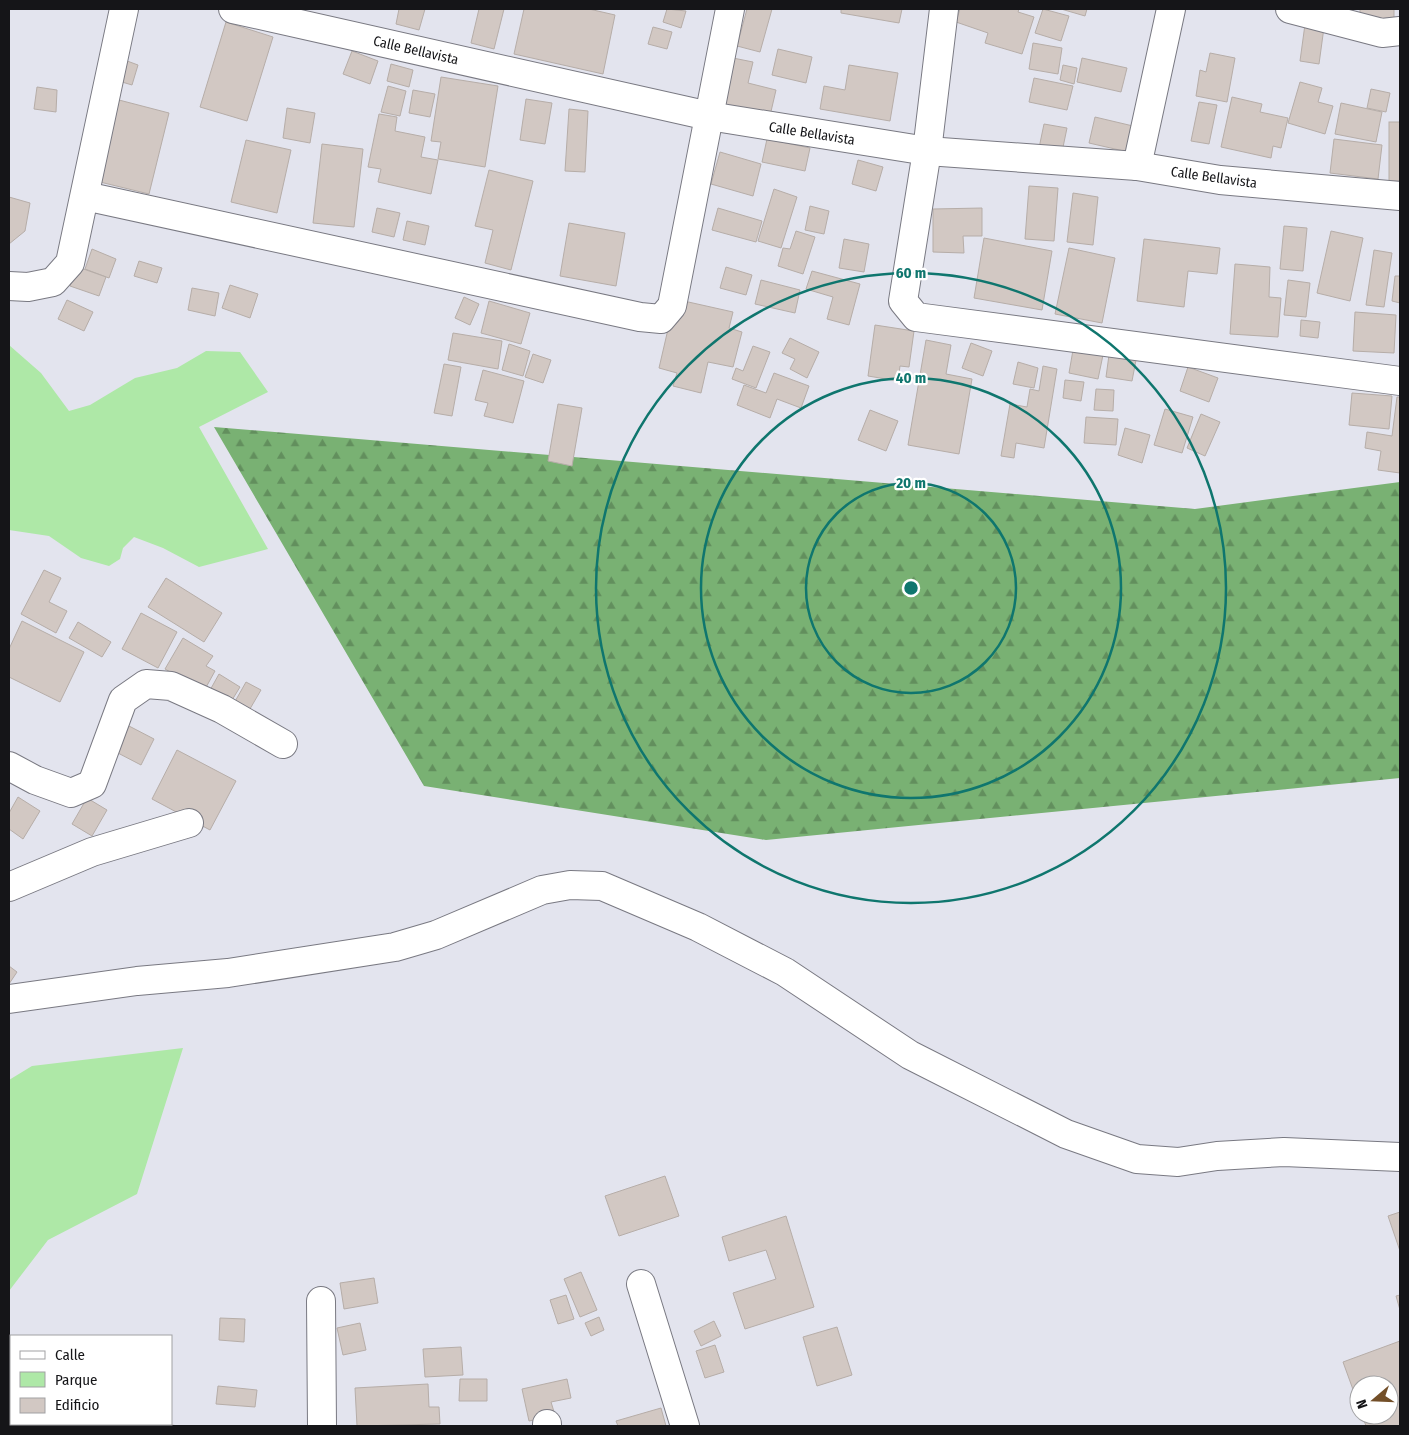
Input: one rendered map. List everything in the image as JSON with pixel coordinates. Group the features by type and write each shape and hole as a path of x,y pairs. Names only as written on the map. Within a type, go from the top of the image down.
{"street":[{"path":"9,286 28,287 52,282 70,263 124,9"},
{"name":"Calle Bellavista","path":"233,9 709,116 927,150 1137,166 1220,180 1400,196"},
{"path":"85,196 661,320 672,306 730,9"},
{"path":"944,9 927,150 903,301 916,317 1400,381"},
{"path":"1137,166 1171,9"},
{"path":"1290,9 1382,34 1400,31"},
{"path":"9,766 35,780 71,793 92,784 123,700 146,684 171,686 222,708 283,744"},
{"path":"9,887 92,852 189,823"},
{"path":"9,999 137,980 228,973 395,947 436,935 542,890 570,885 602,886 698,927 786,972 910,1055 1066,1134 1137,1159 1178,1162 1217,1156 1284,1152 1400,1157"},
{"path":"641,1284 685,1426"},
{"path":"321,1301 322,1426"}],"green space":[{"path":"9,345 41,373 69,411 90,405 135,378 177,368 206,351 240,352 268,392 199,427 268,549 199,567 163,548 134,537 123,548 120,559 109,566 81,558 49,536 9,530"},
{"path":"214,427 1195,509 1400,482 1400,778 766,840 424,786"},
{"path":"183,1048 137,1194 48,1240 9,1291 9,1080 32,1066"}],"building":[{"path":"399,9 425,9 419,30 396,24"},
{"path":"479,9 504,9 494,49 471,43"},
{"path":"524,9 589,9 615,15 603,74 514,54"},
{"path":"667,9 686,11 681,28 663,22"},
{"path":"747,9 772,9 760,52 737,46"},
{"path":"841,9 902,9 899,23 841,13"},
{"path":"960,9 1019,9 1018,12 1034,17 1022,54 985,43 988,33 956,22"},
{"path":"1043,9 1069,16 1061,41 1035,33"},
{"path":"1061,9 1087,9 1085,16"},
{"path":"1360,9 1394,9 1394,22 1360,21"},
{"path":"1306,17 1325,20 1319,64 1300,61"},
{"path":"226,22 273,37 247,121 200,107"},
{"path":"653,27 672,32 667,49 648,44"},
{"path":"1033,43 1062,48 1058,74 1029,69"},
{"path":"778,49 812,57 806,83 772,75"},
{"path":"352,51 378,61 370,84 343,74"},
{"path":"1210,53 1235,58 1227,102 1196,96 1200,70 1206,72"},
{"path":"119,58 138,65 132,85 112,79"},
{"path":"733,58 753,62 748,83 776,90 769,120 721,109"},
{"path":"1082,58 1127,68 1121,92 1077,82"},
{"path":"391,64 413,70 409,87 387,81"},
{"path":"849,65 898,73 890,121 820,109 824,86 845,90"},
{"path":"1063,65 1077,68 1074,84 1060,80"},
{"path":"441,77 498,86 485,167 438,159 441,142 431,141"},
{"path":"1034,78 1073,86 1067,110 1029,102"},
{"path":"1300,82 1322,88 1318,102 1333,106 1325,134 1288,123"},
{"path":"388,86 406,91 400,116 381,112"},
{"path":"37,87 57,90 56,112 34,109"},
{"path":"1371,89 1390,93 1386,112 1367,108"},
{"path":"413,90 435,94 430,117 409,113"},
{"path":"1232,97 1262,104 1260,112 1288,118 1281,148 1273,146 1271,158 1221,147"},
{"path":"526,99 552,103 545,144 520,140"},
{"path":"119,100 169,113 149,194 100,182"},
{"path":"1199,102 1217,105 1209,144 1191,141"},
{"path":"1341,103 1382,112 1376,142 1335,134"},
{"path":"287,108 315,113 310,143 283,138"},
{"path":"569,109 588,111 585,172 565,171"},
{"path":"379,114 397,117 395,131 425,137 421,157 438,160 431,194 378,182 381,169 368,167"},
{"path":"1095,117 1133,126 1128,152 1089,143"},
{"path":"1389,122 1400,122 1400,181 1389,181"},
{"path":"1044,124 1067,128 1062,152 1039,148"},
{"path":"767,139 810,148 805,171 762,162"},
{"path":"1334,139 1382,145 1378,179 1330,173"},
{"path":"246,140 291,150 277,213 231,202"},
{"path":"322,144 363,149 354,227 313,223"},
{"path":"720,152 761,164 753,196 711,184"},
{"path":"858,160 883,167 876,191 852,184"},
{"path":"489,170 533,181 511,270 485,263 493,230 475,226"},
{"path":"1029,186 1058,188 1054,241 1025,239"},
{"path":"774,189 797,197 781,248 758,241"},
{"path":"1073,193 1098,197 1093,245 1067,242"},
{"path":"9,197 30,203 25,231 9,244"},
{"path":"810,206 829,211 824,234 805,230"},
{"path":"377,208 400,213 394,237 372,232"},
{"path":"718,208 762,221 756,242 712,230"},
{"path":"982,208 982,236 963,236 964,253 933,252 933,209"},
{"path":"407,221 429,226 425,245 403,240"},
{"path":"569,223 625,233 616,286 560,276"},
{"path":"1284,226 1307,228 1303,271 1280,269"},
{"path":"796,231 815,237 803,274 778,266 783,248 790,249"},
{"path":"1331,231 1363,238 1350,301 1317,293"},
{"path":"984,238 1052,251 1042,310 974,298"},
{"path":"844,239 869,244 864,272 839,268"},
{"path":"1144,239 1220,248 1217,274 1188,271 1184,307 1137,301"},
{"path":"1069,248 1115,258 1102,323 1055,314"},
{"path":"92,249 116,259 109,278 85,269"},
{"path":"1374,250 1392,253 1384,307 1366,305"},
{"path":"139,261 162,268 157,283 134,276"},
{"path":"1235,264 1270,267 1269,297 1281,298 1278,337 1230,334"},
{"path":"78,267 106,277 99,296 70,286"},
{"path":"726,267 752,275 746,295 720,288"},
{"path":"812,271 860,284 849,325 827,319 833,297 806,289"},
{"path":"1395,276 1400,276 1400,303 1392,301"},
{"path":"761,280 800,290 795,313 755,304"},
{"path":"1288,280 1310,283 1306,317 1284,315"},
{"path":"230,285 258,294 250,318 222,308"},
{"path":"192,288 219,293 215,316 188,310"},
{"path":"464,297 479,304 470,325 455,318"},
{"path":"675,299 733,312 729,328 742,332 733,367 708,362 701,393 673,386 677,373 659,368"},
{"path":"67,300 93,312 84,331 58,319"},
{"path":"489,301 530,313 521,344 481,333"},
{"path":"1355,312 1396,315 1394,353 1353,351"},
{"path":"1301,320 1320,322 1318,338 1300,336"},
{"path":"875,325 914,331 909,367 900,366 898,381 868,376"},
{"path":"453,333 502,341 498,369 448,360"},
{"path":"790,338 819,352 807,378 790,369 795,359 782,353"},
{"path":"926,340 951,345 946,374 972,379 959,454 908,445"},
{"path":"971,343 992,351 983,376 962,368"},
{"path":"509,344 530,351 523,376 502,370"},
{"path":"753,346 770,352 756,388 732,379 736,368 743,371"},
{"path":"1073,350 1103,355 1098,379 1069,373"},
{"path":"533,354 551,360 543,383 525,377"},
{"path":"1109,355 1136,360 1132,381 1106,377"},
{"path":"1018,362 1038,368 1034,388 1013,384"},
{"path":"444,364 461,367 452,416 434,413"},
{"path":"1043,366 1057,369 1044,448 1016,443 1014,458 1001,456 1010,404 1027,407 1030,389 1039,391"},
{"path":"1188,367 1218,378 1209,402 1180,391"},
{"path":"483,370 524,381 513,423 484,416 488,403 475,400"},
{"path":"774,373 809,386 801,408 777,399 770,418 737,405 744,385 766,393"},
{"path":"1065,380 1084,382 1081,401 1063,398"},
{"path":"1096,389 1114,390 1113,411 1094,410"},
{"path":"1352,393 1392,396 1389,429 1349,425"},
{"path":"1397,397 1400,397 1400,473 1378,470 1381,451 1365,448 1367,432 1392,436"},
{"path":"558,404 582,408 572,466 548,461"},
{"path":"1165,409 1193,417 1182,453 1154,445"},
{"path":"870,410 898,421 886,451 858,440"},
{"path":"1201,414 1220,422 1205,456 1187,448"},
{"path":"1086,417 1118,419 1116,445 1084,443"},
{"path":"1125,428 1150,435 1142,463 1118,455"},
{"path":"44,570 61,578 49,602 67,611 56,633 21,614"},
{"path":"166,578 222,613 204,642 148,607"},
{"path":"141,613 177,632 158,668 122,649"},
{"path":"22,621 84,652 60,702 9,677 9,649"},
{"path":"78,622 111,642 102,657 69,638"},
{"path":"183,638 213,656 206,666 215,671 204,691 165,669"},
{"path":"219,674 240,687 229,705 209,692"},
{"path":"246,682 261,690 247,714 233,705"},
{"path":"129,726 154,739 141,765 116,752"},
{"path":"177,750 236,781 210,830 152,799"},
{"path":"18,797 40,811 23,839 9,829 9,813"},
{"path":"87,798 107,810 92,836 72,824"},
{"path":"9,966 17,972 9,984"},
{"path":"665,1176 679,1216 619,1236 605,1196"},
{"path":"1400,1212 1400,1251 1388,1216"},
{"path":"786,1216 814,1307 745,1329 733,1293 776,1279 766,1250 729,1261 722,1237"},
{"path":"581,1272 597,1310 580,1317 564,1279"},
{"path":"374,1278 378,1303 344,1309 340,1283"},
{"path":"566,1295 574,1319 558,1324 550,1300"},
{"path":"1400,1295 1400,1310 1396,1296"},
{"path":"599,1317 604,1330 591,1336 585,1323"},
{"path":"220,1318 245,1319 244,1342 219,1340"},
{"path":"714,1321 721,1336 701,1346 694,1331"},
{"path":"360,1323 366,1350 343,1355 337,1328"},
{"path":"837,1327 852,1375 817,1386 803,1337"},
{"path":"9,1339 10,1339 10,1371"},
{"path":"1400,1341 1400,1426 1366,1425 1399,1425 1399,1375 1349,1375 1349,1378 1343,1362"},
{"path":"715,1345 724,1372 705,1378 696,1351"},
{"path":"461,1347 463,1375 425,1377 423,1349"},
{"path":"460,1379 487,1379 487,1401 459,1401"},
{"path":"567,1379 571,1398 551,1402 555,1415 529,1421 522,1389"},
{"path":"428,1384 429,1407 439,1407 440,1424 357,1426 355,1388"},
{"path":"218,1386 257,1390 255,1407 216,1404"},
{"path":"661,1408 666,1426 618,1426 616,1421"},
{"path":"172,1425 178,1426 147,1426"}]}
